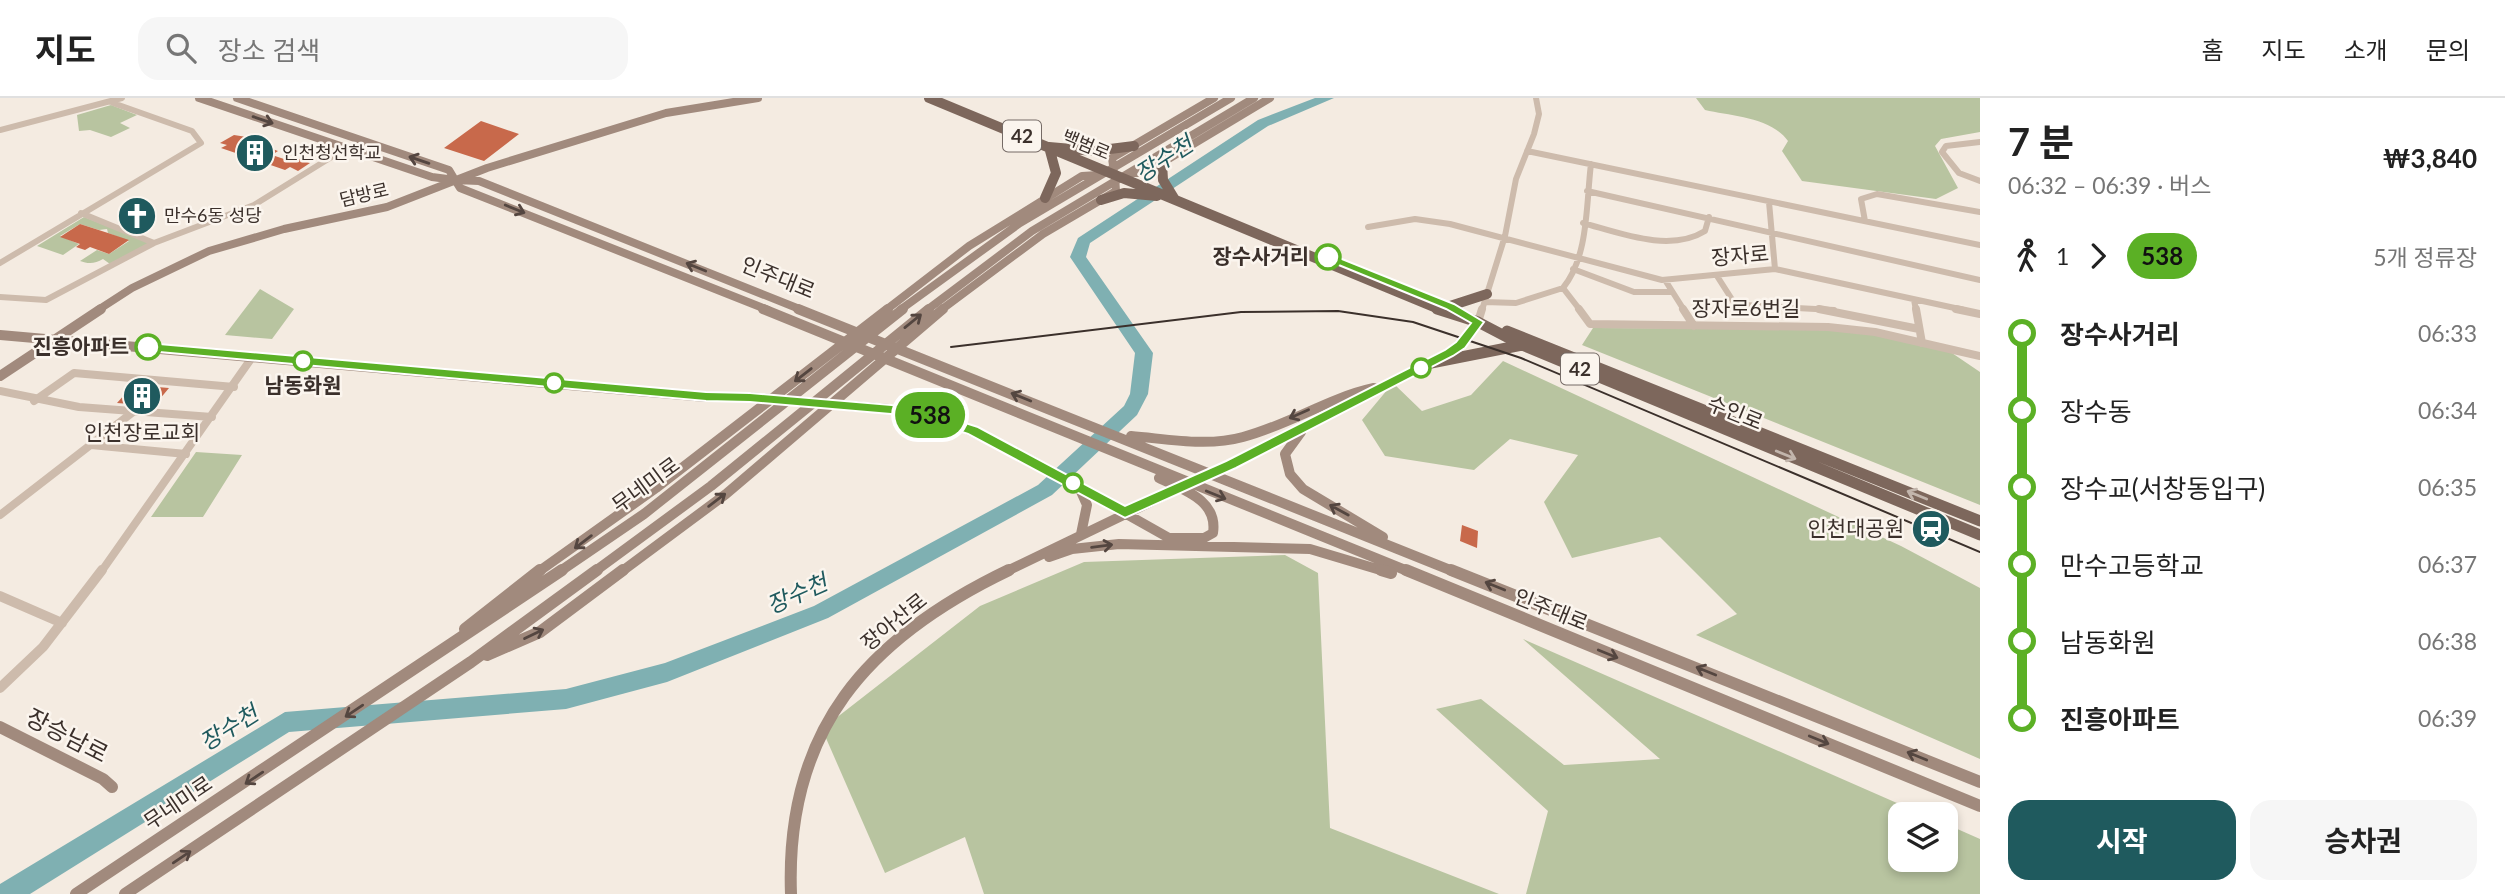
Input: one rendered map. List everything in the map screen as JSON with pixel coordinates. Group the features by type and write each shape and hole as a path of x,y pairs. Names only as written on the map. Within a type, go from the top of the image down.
{"main road":[{"name":"인주대로","path":"199,98 432,177 479,181 1980,782"},
{"name":"인주대로","path":"237,98 449,170 460,188 848,341 1072,436 1980,806"},
{"name":"담방로","path":"0,376 132,288 196,257 262,235 387,207 455,180 666,113 758,98"},
{"name":"백범로","path":"929,98 1115,173"},
{"path":"471,662 540,632 726,494 1005,261 1115,191 1112,159 1214,98"},
{"name":"무네미로","path":"76,894 429,661 685,483 952,271 1020,223 1231,98"},
{"name":"무네미로","path":"125,894 471,662 711,486 931,307 1032,231 1254,98"},
{"path":"429,661 497,601 595,533 969,246 1082,176 1146,173 1161,167 1270,98"},
{"path":"1045,198 1055,180 1056,169 1048,155 1049,147 1094,150 1134,146"},
{"path":"1161,167 1178,200"},
{"name":"수인로","path":"1115,173 1447,313 1525,336 1980,520"},
{"path":"1101,200 1124,193 1178,200"},
{"name":"수인로","path":"1178,200 1450,306 1522,345 1980,535"},
{"path":"1450,306 1486,298"},
{"path":"1231,464 1431,363 1461,345 1478,322"},
{"path":"0,335 706,397 750,397"},
{"path":"1431,363 1522,345"},
{"path":"1121,436 1190,443 1242,437 1353,392 1387,386"},
{"path":"850,406 915,411 947,419 1034,462 1169,538 1204,538 1213,533 1217,522 1214,512 1204,503 1108,450"},
{"path":"1304,428 1285,454 1287,471 1293,480 1396,547"},
{"path":"1075,484 1087,505 1081,534"},
{"name":"장아산로","path":"791,894 788,867 792,816 801,779 822,729 850,686 921,619 1081,534 1165,495"},
{"path":"1013,569 1072,549 1119,544 1310,549 1489,606"},
{"name":"장승남로","path":"0,727 103,779 112,787"}],"street":[{"path":"0,130 113,103 122,98"},
{"path":"1478,322 1505,236 1511,198 1539,114 1536,98"},
{"path":"0,263 201,143 192,131 113,103"},
{"path":"1980,142 1946,146 1942,152 1959,173 1980,181"},
{"path":"0,297 46,300 154,243 245,209 346,148"},
{"path":"1527,151 1980,245"},
{"path":"1486,298 1516,303 1569,284 1578,257 1591,164"},
{"path":"1587,191 1980,280"},
{"path":"1866,222 1861,199 1877,194 1980,212"},
{"path":"1769,201 1775,269"},
{"path":"81,213 154,243"},
{"path":"1583,223 1670,241 1704,234 1709,227 1709,218"},
{"name":"장자로","path":"1368,227 1415,219 1505,236 1665,280 1775,269 1980,314"},
{"path":"1573,269 1634,292 1672,292"},
{"path":"1717,276 1733,301 1743,305 1796,306 1839,311 1919,329"},
{"path":"1665,280 1694,326"},
{"name":"장자로6번길","path":"1563,288 1590,324 1828,327 1875,332 1980,356"},
{"path":"1914,300 1922,343"},
{"path":"0,688 43,647 62,623 234,387 253,356"},
{"path":"34,401 74,373 234,387"},
{"path":"0,391 34,401 212,417"},
{"path":"0,515 133,412"},
{"path":"91,445 186,454"},
{"path":"0,596 62,623"}],"green space":[{"path":"1696,98 1980,98 1980,132 1941,139 1935,146 1958,188 1936,199 1802,181 1782,151 1788,141 1781,133 1761,122 1705,110"},
{"path":"111,105 137,115 120,123 130,128 111,137 90,130 79,131 77,115"},
{"path":"84,217 150,243 110,264 103,259 94,263 83,262 80,261 97,250 109,254 129,241 108,233 107,229 99,230 80,224 60,236 79,244 63,255 37,246"},
{"path":"260,289 294,309 272,339 225,335"},
{"name":"인천대공원","path":"1593,328 1824,329 1876,335 1949,351 1980,372 1980,505 1582,345"},
{"path":"1503,361 1901,546 1980,588 1980,759 1696,635 1737,614 1660,537 1572,558 1544,502 1578,455 1510,439 1474,470 1385,456 1362,420 1393,383 1422,411 1471,395"},
{"path":"196,452 242,455 203,517 151,517"},
{"path":"1285,555 1318,573 1330,828 1499,894 984,894 965,837 885,873 822,729 980,606 1084,562"},
{"path":"1523,639 1895,802 1888,802 1888,872 1958,872 1958,829 1980,839 1980,894 1526,894 1548,811 1436,709 1481,699 1564,765 1660,759"}],"building":[{"path":"481,121 519,134 484,161 444,148"},
{"name":"인천청선학교","path":"234,135 265,140 259,144 278,151 272,155 293,162 299,159 310,163 298,171 290,167 285,170 221,148 227,145 220,143"},
{"path":"80,224 129,240 109,254 90,247 85,250 76,247 80,244 60,237"},
{"name":"인천장로교회","path":"133,385 169,388 154,406 117,403"},
{"path":"1462,525 1478,531 1477,548 1460,541"}],"waterway":[{"name":"장수천","path":"7,894 285,722 566,699 667,672 821,612 1045,490 1131,410 1139,394 1144,353 1078,257 1083,241 1263,123 1327,98"}],"tunnel":[{"path":"750,397 850,406"},
{"path":"1165,495 1231,464"}],"tram line":[{"path":"951,347 1241,312 1338,311 1413,322 1521,358 1980,552"}],"bus line":[{"name":"538","path":"148,347 706,397 750,397 915,411 947,419 973,430 1125,512 1231,464 1449,353 1461,345 1478,322 1450,306 1328,257"}],"place":[{"name":"인천청선학교","path":"255,153"},
{"name":"만수6동 성당","path":"137,216"},
{"name":"장수사거리","path":"1328,257"},
{"name":"진흥아파트","path":"148,347"},
{"name":"남동화원","path":"303,361"},
{"name":"인천장로교회","path":"142,396"},
{"name":"인천대공원","path":"1931,529"}]}
